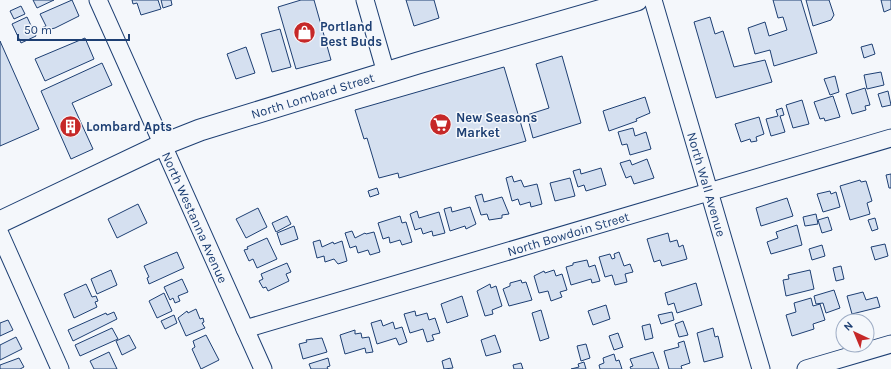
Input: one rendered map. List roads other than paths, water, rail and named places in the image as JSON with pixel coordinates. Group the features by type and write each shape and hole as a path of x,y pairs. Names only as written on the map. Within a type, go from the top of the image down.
{"main road":[{"name":"North Lombard Street","path":"0,222 162,145 227,121 637,0"}],"street":[{"name":"North Westanna Avenue","path":"98,0 263,369"},
{"path":"365,0 386,73"},
{"name":"North Wall Avenue","path":"653,0 761,369"},
{"name":"North Bowdoin Street","path":"245,329 891,138"},
{"path":"0,234 60,369"},
{"path":"806,369 891,344"}],"place":[{"name":"Portland Best Buds","path":"305,33"},
{"name":"New Seasons Market","path":"440,124"},
{"name":"Lombard Apts","path":"70,126"}]}
